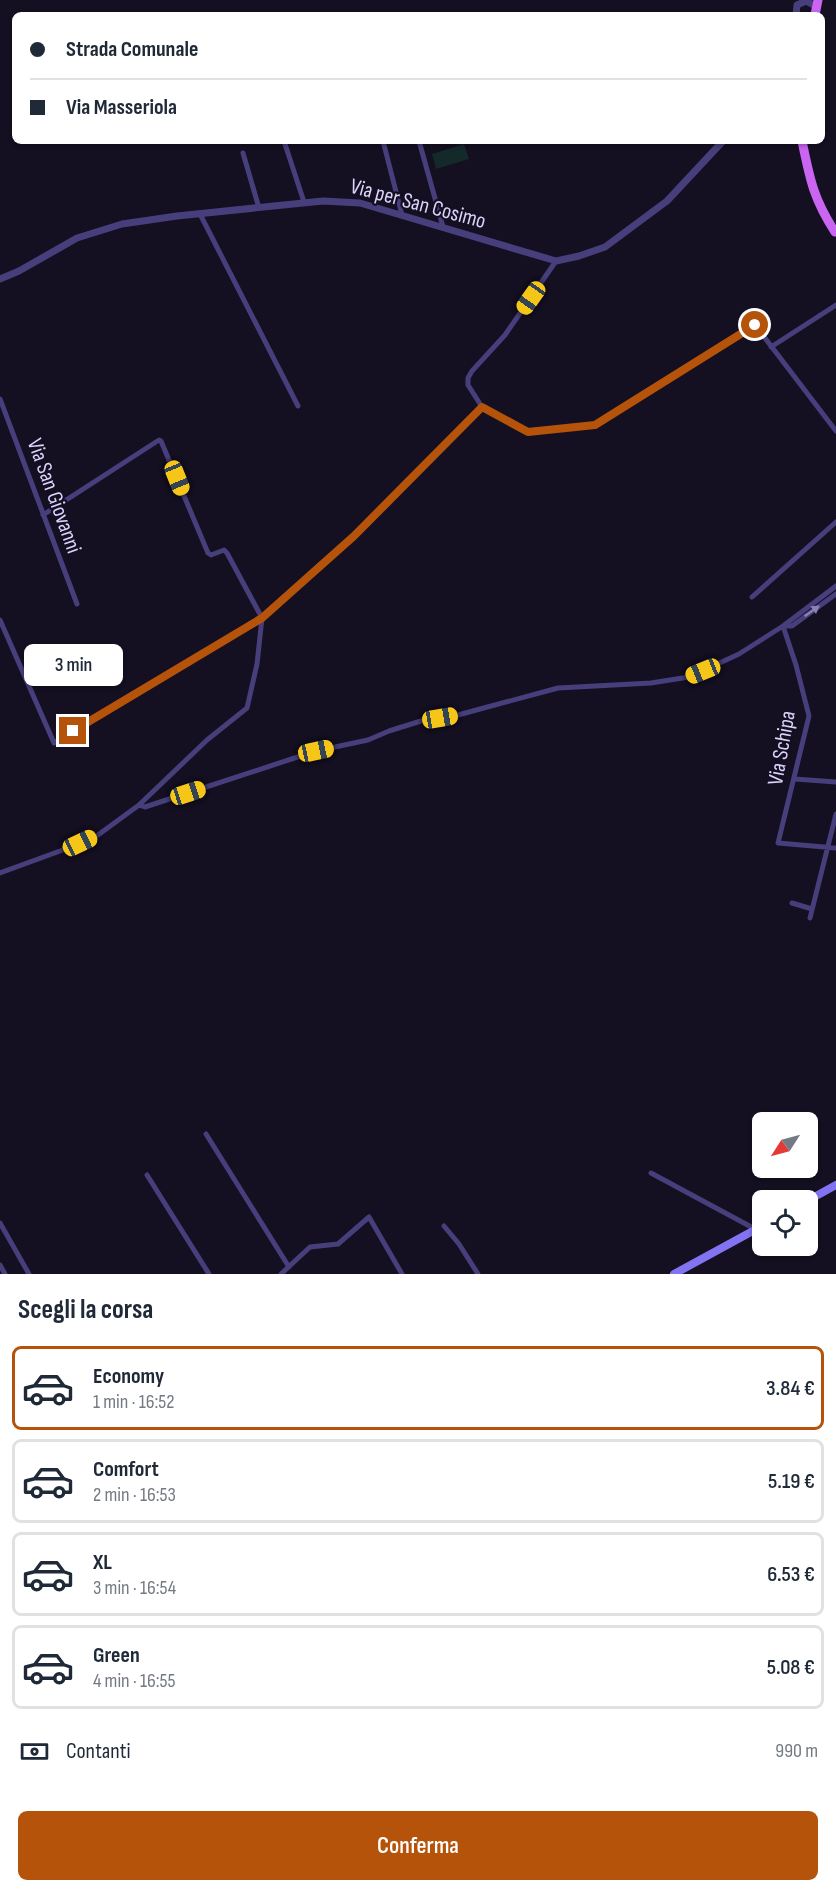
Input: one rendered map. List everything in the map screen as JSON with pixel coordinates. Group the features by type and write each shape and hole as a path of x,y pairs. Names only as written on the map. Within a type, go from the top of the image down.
{"main road":[{"path":"803,144 817,201 836,232"},
{"path":"825,216 836,224"},
{"path":"818,1195 836,1185"},
{"path":"674,1274 752,1232"}],"street":[{"path":"797,2 806,0 815,9"},
{"path":"285,144 304,202"},
{"path":"383,144 402,215"},
{"path":"419,144 443,227"},
{"path":"720,144 667,201 605,247 556,261 505,335 472,371 468,378 468,385 482,407 528,432 595,425 755,325 836,431"},
{"path":"243,153 259,208"},
{"name":"Via per San Cosimo","path":"0,279 19,272 77,238 100,229 122,224 304,202 350,201 556,261"},
{"path":"200,214 298,406"},
{"path":"771,347 836,305"},
{"name":"Via San Giovanni","path":"0,399 77,604"},
{"path":"0,620 54,743 262,618 354,536 482,407"},
{"path":"0,873 71,848 98,835 139,805 207,740 247,708 257,664 262,618 227,553 224,550 211,555 208,553 161,441 159,440 43,515"},
{"path":"752,597 836,522"},
{"path":"139,805 145,807 316,751 368,740 388,731 422,721 458,715 558,688 651,683 689,676 739,654 783,626 836,586"},
{"path":"783,626 792,626 836,594"},
{"name":"Via Schipa","path":"783,626 809,716 778,843 828,846"},
{"path":"795,779 836,782"},
{"path":"810,918 836,814"},
{"path":"828,846 836,848"},
{"path":"792,903 812,909"},
{"path":"206,1134 289,1267"},
{"path":"651,1173 752,1224"},
{"path":"147,1175 210,1274"},
{"path":"281,1274 310,1247 338,1244 369,1217 402,1274"},
{"path":"0,1223 29,1274"},
{"path":"444,1226 459,1244 478,1274"},
{"path":"0,1265 5,1274"}],"green space":[{"path":"464,144 469,159 436,169 432,154"}],"route":[{"path":"73,731 262,618 354,536 482,407 528,432 595,425 755,325"}]}
